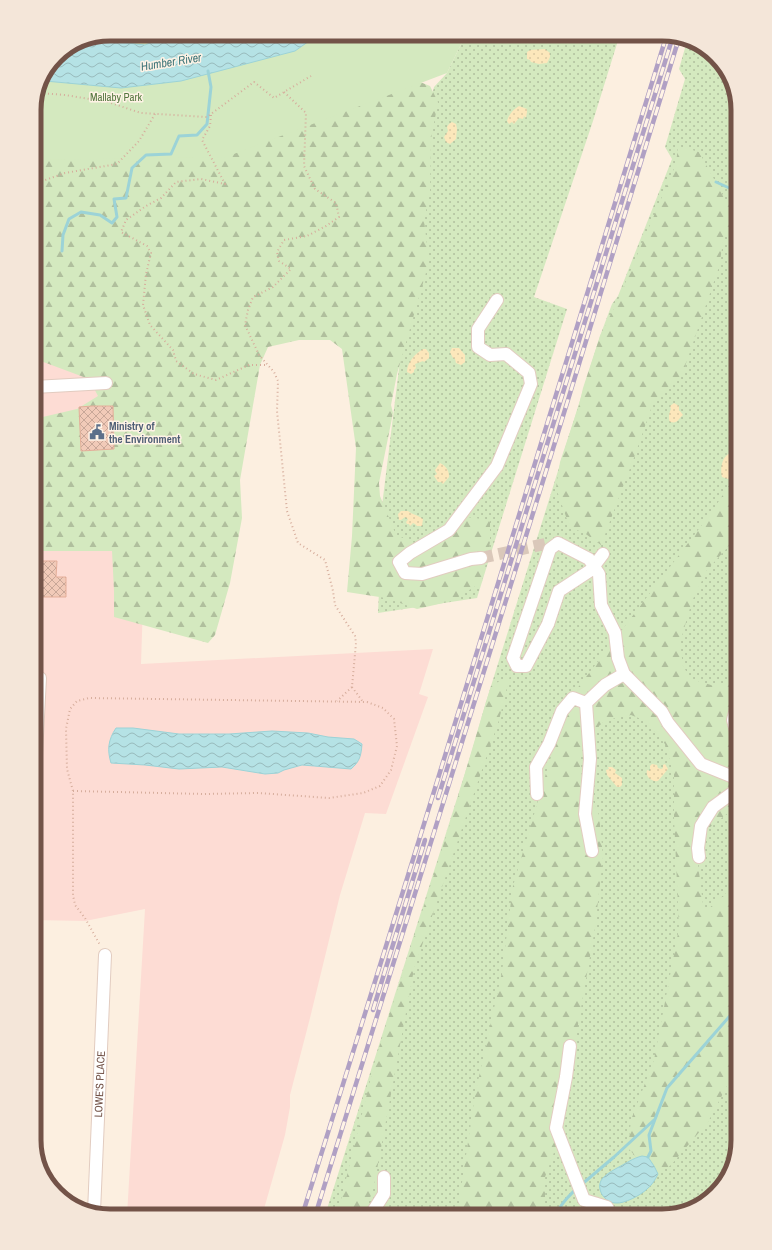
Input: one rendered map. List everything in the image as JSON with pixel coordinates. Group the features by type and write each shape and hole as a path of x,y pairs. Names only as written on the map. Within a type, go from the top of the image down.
{"street":[{"path":"481,558 471,559 422,574 405,573 399,562 410,553 449,530 497,466 531,384 529,373 506,354 490,355 478,347 478,329 497,300"},
{"path":"41,387 106,383"},
{"path":"545,544 558,543 589,559 599,574 601,605 615,633 618,658 624,674 662,712 668,723 701,764 731,776"},
{"path":"558,543 550,549 521,632 513,658 517,666 526,666 548,624 560,591 594,566 603,554"},
{"path":"592,851 586,814 590,759 586,704 605,685 624,674"},
{"path":"537,794 536,767 549,744 562,711 573,698 586,704"},
{"path":"699,857 698,848 701,826 713,807 731,794"},
{"name":"LOWE'S PLACE","path":"94,1207 105,955"},
{"path":"570,1046 566,1077 556,1128 584,1200 607,1207 608,1209"},
{"path":"374,1209 384,1194 384,1177"}],"path":[{"path":"43,93 65,95 108,102 141,113 207,117 254,82 274,98 311,76"},
{"path":"284,92 306,113 304,166 315,190 336,203 339,217 307,236 284,240 277,252 279,261 291,268 273,287 253,297 248,310 245,325 260,355 274,372 278,381 277,411 287,512 298,543 324,560 333,590 335,605 355,636 356,643 352,687 363,702"},
{"path":"41,182 65,173 117,164 138,141 155,114"},
{"path":"211,115 210,126 202,140 225,184 201,179 176,182 161,198 146,206 126,220 121,232 147,246 151,253 146,274 143,305 150,325 173,350 176,361 194,374 216,380 248,364 268,364"},
{"path":"336,702 352,687"},
{"path":"73,791 204,794 258,793 329,798 363,793 380,786 392,770 397,746 394,719 383,708 367,702 89,698 77,701 70,710 66,729 67,769 73,791 73,895 76,904 105,955"}],"shaded area":[{"path":"41,175 157,175 141,664 433,649 419,694 428,697 386,814 365,813 340,895 290,1095 290,1107 285,1135 264,1209 127,1209 145,909 85,921 41,920"}],"green space":[{"name":"Mallaby Park","path":"110,41 463,41 447,73 226,157 41,160 41,105 43,92 48,79 55,68 75,50 88,45"},
{"path":"463,41 618,41 593,121 534,297 567,309 477,598 378,613 382,526 380,522 404,328 423,128 434,87 447,73"},
{"path":"686,46 693,48 707,58 724,79 730,97 731,110 730,1153 724,1171 714,1185 693,1202 680,1207 662,1209 327,1209 472,751 600,336 612,304 618,296 672,159 665,147 685,79 679,69"},
{"path":"410,78 430,86 438,102 431,139 430,193 424,220 429,262 397,374 391,405 393,413 379,483 380,496 396,535 419,545 438,546 457,522 466,517 490,520 490,542 482,582 452,601 417,609 386,598 347,592 352,536 356,448 342,349 330,340 299,340 268,347 260,365 240,480 242,518 230,583 215,635 208,643 114,617 112,551 41,551 41,417 77,409 98,396 89,379 41,361 41,104"},
{"path":"678,146 699,152 725,199 731,203 731,238 724,236 719,267 682,375 652,406 601,545 583,532 570,528 556,488 560,462 600,336 618,300 676,164"},
{"path":"731,482 731,544 707,570 692,601 680,643 683,666 691,679 711,685 731,682 731,811 695,839 704,913 731,888 731,1078 708,1122 671,1165 658,1174 654,1166 642,1156 636,1157 628,1148 631,1120 654,1060 679,928 674,818 674,774 665,744 646,721 631,715 606,720 594,730 579,756 581,773 599,815 603,857 595,928 557,1144 545,1177 545,1209 458,1209 475,1095 502,972 513,886 567,702 711,513"},
{"path":"510,675 499,720 414,969 374,1186 366,1209 339,1209 376,1057 450,824 491,686"}],"sand":[{"path":"545,49 550,53 547,63 539,64 531,62 527,59 527,52 530,50"},
{"path":"519,106 527,109 526,118 524,116 523,119 519,118 514,124 512,122 509,124 507,121 509,116"},
{"path":"452,122 456,124 457,129 456,139 450,144 446,142 444,137 448,131 447,127"},
{"path":"452,348 459,348 465,355 465,362 461,365 456,363 455,359 453,358 450,352"},
{"path":"423,349 426,349 429,353 429,358 424,362 415,364 416,368 411,374 407,372 408,365 412,359"},
{"path":"674,403 679,406 679,411 683,415 676,422 670,422 670,406"},
{"path":"731,453 731,465 729,466 729,471 731,473 728,479 722,477 721,469 724,459"},
{"path":"440,463 447,468 449,475 443,484 438,482 434,476 437,474 435,470"},
{"path":"401,511 408,511 423,519 422,526 417,526 413,523 410,526 406,522 408,519 405,517 399,520 398,514"},
{"path":"652,764 657,765 658,768 661,769 665,764 668,769 658,781 651,780 647,775 647,770 650,771 650,766"},
{"path":"608,767 612,767 616,770 615,773 622,778 622,785 620,787 617,787 607,775 606,770 609,769"}],"water":[{"name":"Humber River","path":"110,41 145,45 155,41 309,41 295,51 181,81 121,88 47,81 55,68 65,58 75,50 88,45"},
{"path":"116,728 133,728 179,734 229,734 272,731 308,733 328,737 354,739 362,744 360,758 351,769 302,765 278,773 265,774 222,767 179,769 111,763 109,745"},
{"path":"642,1156 648,1157 654,1166 658,1174 655,1180 644,1191 628,1201 616,1203 608,1201 600,1191 600,1183 602,1179 617,1168"}],"building":[{"name":"Ministry of the Environment","path":"113,406 114,449 81,451 79,407"},
{"path":"41,561 57,561 56,577 66,577 66,597 41,597"}],"waterway":[{"path":"62,251 63,235 69,219 81,212 100,215 112,223 117,217 114,199 126,198 132,168 146,155 171,154 179,136 197,135 207,124 211,87 208,71"},
{"path":"716,182 731,189"},
{"path":"648,1157 651,1151 649,1135 667,1088 731,1015"},
{"path":"581,1185 654,1120"},
{"path":"559,1209 565,1200 576,1189"}],"tunnel":[{"path":"481,558 545,544"}],"railway":[{"path":"304,1209 665,41"},
{"path":"438,798 671,42"},
{"path":"317,1209 678,43"},
{"path":"373,1010 425,840"}],"place":[{"name":"Ministry of the Environment","path":"97,432"}]}
